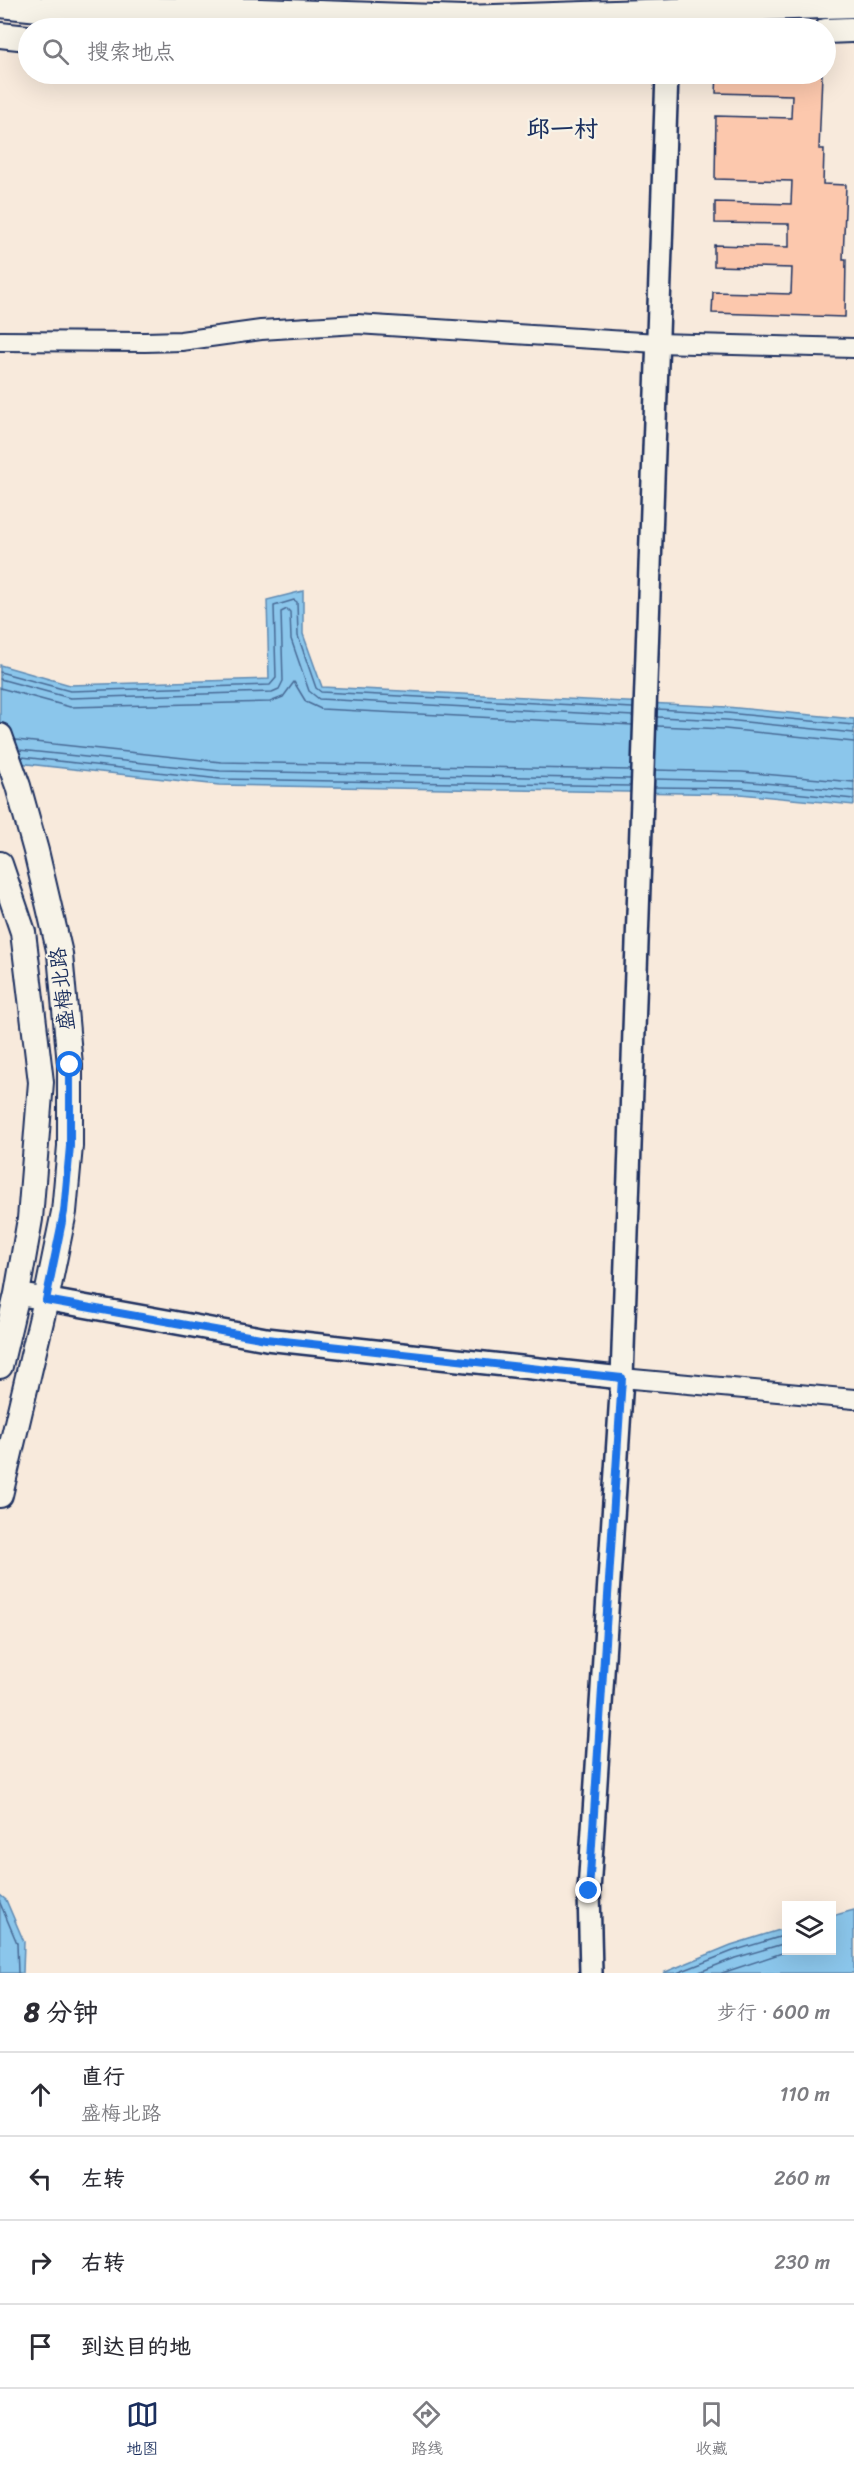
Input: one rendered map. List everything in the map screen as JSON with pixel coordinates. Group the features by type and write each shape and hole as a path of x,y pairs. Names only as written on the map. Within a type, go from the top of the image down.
{"main road":[{"path":"0,5 39,9 260,11 464,18 854,5"},
{"path":"836,31 851,30"},
{"path":"0,35 18,37"},
{"name":"盛梅北路","path":"0,736 18,786 36,851 60,954 70,1065 70,1146 64,1212 46,1300 0,1495"},
{"name":"盛梅北路","path":"0,864 22,932 41,1082 30,1220 6,1294 0,1366"}],"street":[{"path":"528,16 547,0"},
{"path":"591,1973 589,1891 622,1378 667,84"},
{"path":"0,341 145,342 261,330 357,324 657,343 854,348"},
{"path":"6,1294 266,1339 622,1378 854,1399"}],"water":[{"path":"303,591 303,634 322,687 727,707 854,719 854,805 740,794 219,785 0,761 0,665 70,685 269,679 267,600"},
{"path":"0,1895 6,1900 24,1942 23,1973 0,1973"},
{"path":"854,1910 854,1973 663,1973 731,1945 782,1929 782,1955 836,1955 836,1915"}],"building":[{"path":"716,84 822,84 819,149 824,149 823,184 846,185 843,259 846,259 845,317 712,313 713,292 791,294 792,268 714,266 714,245 789,247 789,224 715,223 715,202 791,204 792,181 715,179 716,116 791,118 792,95 716,93"}],"district":[{"name":"邱一村","path":"562,129"}],"route":[{"path":"70,1065 70,1146 64,1212 46,1300 266,1339 622,1378 589,1891"}]}
